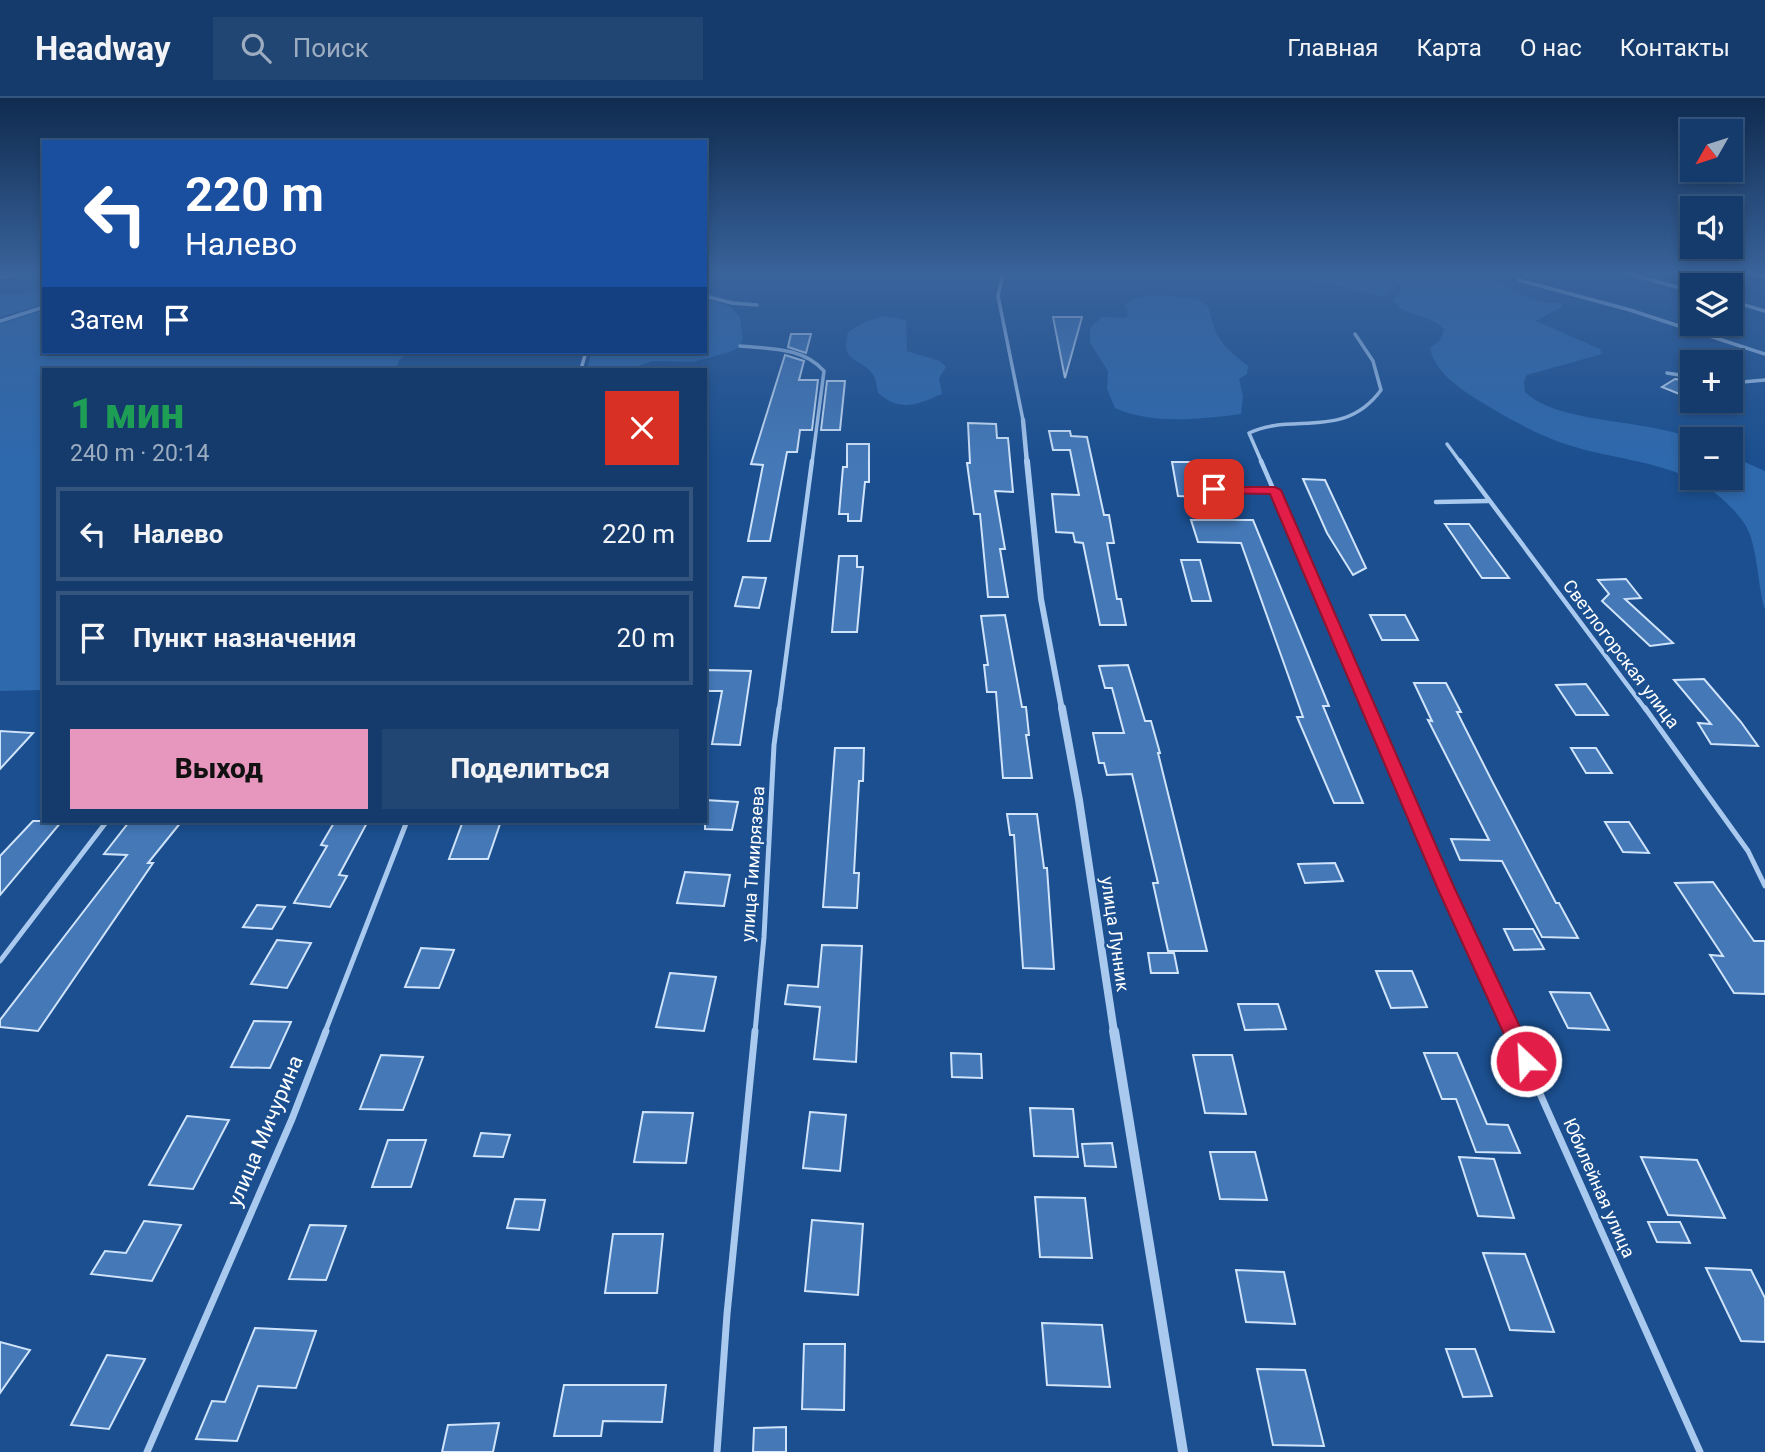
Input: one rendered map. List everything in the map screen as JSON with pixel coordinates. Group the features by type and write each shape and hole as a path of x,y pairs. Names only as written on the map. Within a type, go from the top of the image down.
{"street":[{"name":"улица Лунник","path":"1023,420 1041,599 1079,800 1183,1452"}],"lane":[{"path":"1006,336 1023,420"},
{"name":"Юбилейная улица","path":"1356,336 1373,361 1381,390 1375,400 1344,417 1311,425 1259,427 1249,433 1445,887 1560,1135 1700,1452"},
{"path":"1710,336 1765,354"},
{"name":"улица Тимирязева","path":"717,1452 727,1314 765,925 774,745 824,371 818,362 804,354 740,346"},
{"path":"1667,373 1680,375"},
{"path":"1743,384 1765,380"},
{"name":"Светлогорская улица","path":"1447,444 1706,790 1748,851 1765,886"},
{"path":"1214,489 1275,490"},
{"path":"1436,502 1488,501"},
{"path":"0,961 105,823"},
{"name":"улица Мичурина","path":"147,1452 292,1119 406,823"}],"shaded area":[{"path":"0,336 42,336 42,354 407,354 399,360 396,368 42,368 42,690 0,691"},
{"path":"707,336 743,336 739,347 730,352 693,362 653,361 632,368 590,368 591,354 707,354"},
{"path":"847,336 907,336 907,351 940,361 946,367 939,378 942,394 910,405 886,399 878,393 874,376 869,370 850,356 846,343"},
{"path":"1090,336 1218,336 1232,353 1248,366 1247,374 1239,379 1243,396 1241,414 1161,419 1115,408 1107,389 1108,371 1090,343"},
{"path":"1442,336 1571,336 1600,349 1602,354 1527,375 1524,382 1525,392 1540,403 1559,410 1680,434 1680,474 1579,448 1532,430 1457,386 1436,363 1430,348"},
{"path":"1743,461 1765,471 1765,610 1749,531 1725,501 1711,490 1743,490"}],"building":[{"path":"790,336 810,336 806,353 788,347"},
{"path":"1057,336 1077,336 1065,378"},
{"path":"785,355 804,361 799,380 818,380 812,430 800,430 797,452 787,452 770,541 748,541 763,465 751,464"},
{"path":"1675,379 1680,380 1680,394 1662,387"},
{"path":"827,381 845,381 840,430 821,430"},
{"path":"968,423 996,424 997,438 1008,438 1013,492 995,491 1005,549 1000,549 1008,597 988,597 980,514 974,514 967,463 970,463"},
{"path":"1049,431 1070,431 1071,436 1087,437 1104,515 1109,515 1114,543 1107,543 1117,599 1121,599 1126,625 1100,625 1083,543 1075,542 1073,533 1056,532 1052,494 1079,495 1070,450 1053,450"},
{"path":"847,444 869,444 869,482 865,482 861,521 848,521 848,514 839,514 843,467 847,467"},
{"path":"1172,462 1192,462 1200,497 1178,496"},
{"path":"1303,479 1325,480 1366,568 1353,575 1327,533"},
{"path":"1191,520 1253,520 1329,706 1323,706 1363,803 1334,803 1297,717 1303,717 1241,543 1198,542"},
{"path":"1445,524 1469,524 1509,578 1482,578"},
{"path":"839,556 857,556 857,567 863,567 857,632 832,632"},
{"path":"1181,560 1200,560 1211,601 1192,601"},
{"path":"743,577 766,578 759,608 735,606"},
{"path":"1626,579 1641,598 1625,599 1673,643 1650,646 1602,601 1609,594 1598,580"},
{"path":"1005,615 1022,707 1026,707 1029,735 1026,735 1032,778 1003,778 996,692 987,692 984,665 988,665 981,616"},
{"path":"1370,615 1405,615 1418,640 1382,640"},
{"path":"1128,665 1145,721 1151,721 1160,753 1207,951 1168,951 1153,883 1158,883 1132,774 1107,775 1104,763 1099,763 1093,733 1124,733 1112,688 1105,688 1099,666"},
{"path":"707,670 751,671 740,745 712,744 722,691 707,691"},
{"path":"1704,679 1758,746 1711,744 1698,723 1711,724 1674,680"},
{"path":"1414,683 1446,683 1461,712 1457,712 1493,783 1556,903 1559,903 1578,938 1542,937 1502,861 1460,860 1451,839 1489,840 1428,720 1432,721"},
{"path":"1586,684 1608,715 1576,715 1556,685"},
{"path":"0,731 33,733 0,769"},
{"path":"835,748 864,748 863,781 859,781 854,873 859,873 857,908 823,907"},
{"path":"1571,748 1596,748 1612,773 1586,773"},
{"path":"707,800 738,802 732,830 705,829"},
{"path":"1007,814 1037,814 1044,868 1047,868 1054,969 1023,968 1014,835 1010,835"},
{"path":"33,821 60,823 0,895 0,856"},
{"path":"1605,822 1629,822 1649,853 1623,852"},
{"path":"128,823 180,823 148,863 153,863 38,1031 0,1027 0,1020 127,855 104,854"},
{"path":"334,823 367,823 339,875 347,876 330,907 294,903 327,846 321,845"},
{"path":"462,823 500,823 488,859 449,859"},
{"path":"1335,863 1343,881 1305,883 1298,864"},
{"path":"685,872 730,875 724,906 677,903"},
{"path":"1713,882 1754,941 1765,941 1765,994 1734,993 1710,955 1723,956 1675,883"},
{"path":"257,905 285,907 272,929 243,927"},
{"path":"1504,929 1533,929 1544,949 1514,950"},
{"path":"277,940 311,943 287,988 251,984"},
{"path":"822,945 862,946 856,1062 814,1059 820,1007 785,1004 788,985 818,987"},
{"path":"421,948 454,950 439,988 405,987"},
{"path":"1148,953 1174,953 1178,973 1151,973"},
{"path":"1376,971 1412,971 1427,1007 1391,1008"},
{"path":"670,973 716,977 704,1031 656,1027"},
{"path":"1550,992 1590,993 1609,1030 1568,1028"},
{"path":"1238,1004 1278,1004 1286,1029 1245,1030"},
{"path":"254,1021 291,1022 270,1068 231,1067"},
{"path":"951,1053 981,1054 982,1078 952,1077"},
{"path":"1424,1053 1457,1053 1487,1124 1508,1125 1520,1153 1476,1152 1456,1099 1442,1099"},
{"path":"381,1055 423,1057 403,1110 360,1109"},
{"path":"1193,1055 1232,1055 1246,1114 1205,1113"},
{"path":"1030,1108 1073,1109 1078,1157 1034,1156"},
{"path":"643,1112 693,1113 686,1163 634,1162"},
{"path":"810,1112 846,1115 840,1171 803,1168"},
{"path":"187,1116 229,1120 193,1189 149,1185"},
{"path":"481,1133 510,1135 503,1157 474,1156"},
{"path":"388,1140 426,1140 411,1187 372,1187"},
{"path":"1112,1143 1116,1167 1085,1166 1082,1144"},
{"path":"1210,1152 1255,1152 1267,1200 1220,1199"},
{"path":"1459,1157 1494,1159 1514,1218 1478,1216"},
{"path":"1641,1157 1697,1160 1725,1218 1668,1215"},
{"path":"1035,1197 1085,1198 1092,1258 1040,1257"},
{"path":"515,1199 545,1200 539,1230 507,1228"},
{"path":"812,1220 863,1224 858,1295 805,1291"},
{"path":"144,1221 181,1225 152,1281 91,1274 105,1251 126,1253"},
{"path":"1648,1222 1680,1222 1690,1243 1657,1242"},
{"path":"310,1225 346,1226 326,1280 289,1279"},
{"path":"613,1234 663,1234 657,1293 605,1293"},
{"path":"1483,1253 1525,1254 1554,1332 1510,1330"},
{"path":"1706,1268 1751,1270 1765,1298 1765,1342 1741,1341"},
{"path":"1236,1270 1284,1272 1295,1324 1246,1322"},
{"path":"1042,1323 1102,1325 1110,1387 1047,1385"},
{"path":"255,1328 316,1331 296,1388 258,1386 237,1441 196,1439 212,1401 225,1402"},
{"path":"0,1342 30,1350 0,1393"},
{"path":"804,1344 845,1344 844,1410 802,1409"},
{"path":"1446,1349 1475,1349 1492,1396 1463,1397"},
{"path":"107,1355 145,1359 109,1429 71,1425"},
{"path":"1257,1369 1305,1370 1324,1446 1273,1445"},
{"path":"564,1385 666,1385 662,1422 603,1421 601,1436 554,1436"},
{"path":"499,1423 493,1452 442,1452 448,1425"},
{"path":"786,1427 786,1452 753,1452 754,1428"}],"route":[{"path":"1214,489 1275,490 1445,887 1526,1061"}]}
